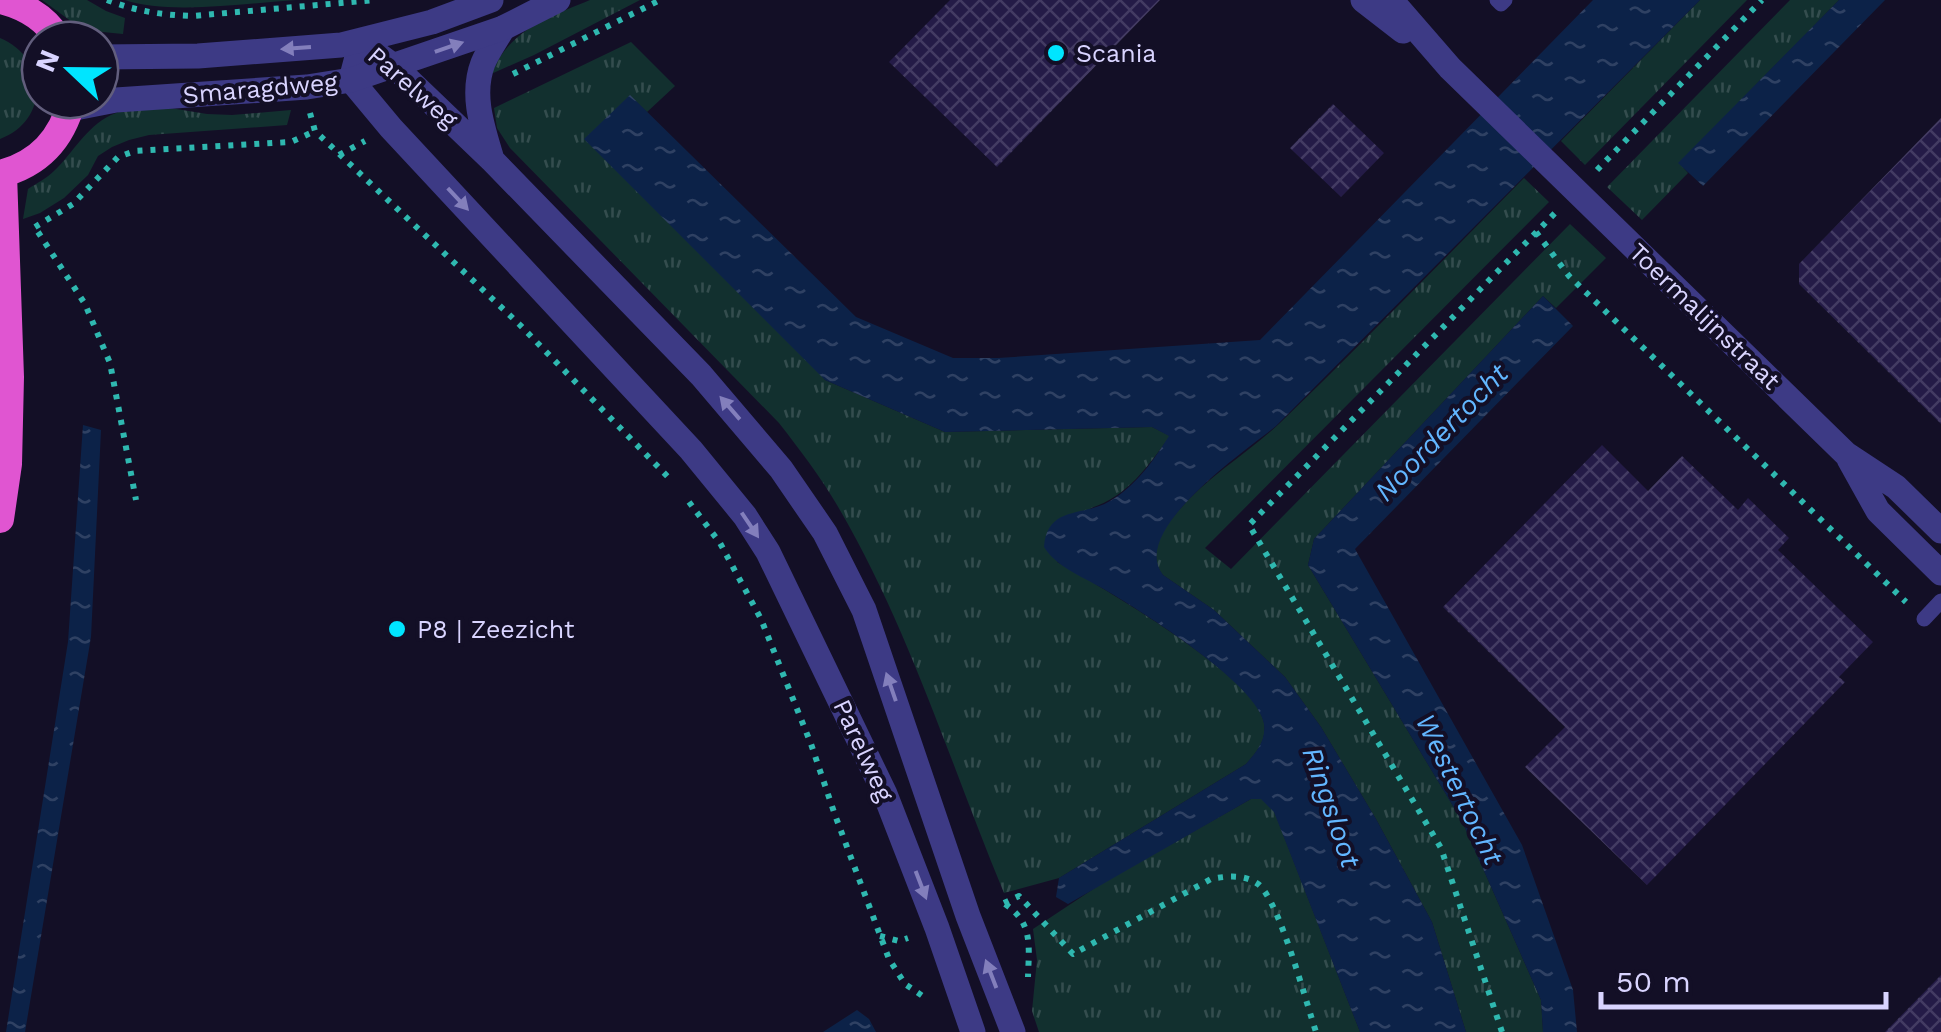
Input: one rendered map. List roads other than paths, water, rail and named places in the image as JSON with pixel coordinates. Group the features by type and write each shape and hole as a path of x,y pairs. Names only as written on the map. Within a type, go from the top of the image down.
{"highway":[{"path":"1,0 17,4 42,20"},
{"path":"0,519 8,464 9,412 2,174 29,164 50,147 66,120"}],"street":[{"name":"Smaragdweg","path":"120,57 198,56 341,45 432,22 491,0"},
{"name":"Smaragdweg","path":"120,100 307,87 351,80 504,28 558,0"},
{"path":"1363,0 1450,68"},
{"path":"1390,0 1450,68"},
{"path":"493,160 480,120 477,90 483,63 504,28"},
{"name":"Parelweg","path":"973,1032 886,794 790,593 760,540 691,450 391,128 351,80 360,42 395,66 493,160 735,413 825,533 864,610 968,916 1013,1032"},
{"name":"Toermalijnstraat","path":"1450,68 1846,454 1896,487 1941,531"},
{"name":"Toermalijnstraat","path":"1846,454 1878,512 1941,572"}],"lane":[{"path":"1497,0 1501,4 1506,0"},
{"path":"1924,619 1941,601"}],"water":[{"name":"Ringsloot","path":"1593,0 1700,0 1276,426 1195,493 1175,515 1162,537 1157,557 1163,575 1214,610 1285,677 1321,727 1432,922 1466,1032 1360,1032 1274,812 1261,799 1251,799 1068,904 1056,897 1059,878 1246,764 1263,736 1264,724 1257,708 1221,670 1145,615 1064,567 1044,547 1052,524 1119,495 1143,472 1169,436 1152,427 945,432 825,380 584,139 630,95 856,317 953,358 1260,340"},
{"path":"1839,0 1885,0 1703,186 1678,163"},
{"path":"1543,296 1573,326 1355,549 1522,845 1573,990 1577,1032 1543,1032 1541,1000 1462,821 1308,565 1314,539"},
{"path":"83,425 101,430 91,637 25,1032 6,1032 68,642"},
{"path":"857,1010 869,1019 876,1032 823,1032"}],"place":[{"name":"Scania","path":"1056,53"},
{"name":"P8 | Zeezicht","path":"397,629"}],"water label":[{"name":"Noordertocht","path":"1441,432"},
{"name":"Westertocht","path":"1460,789"}]}
